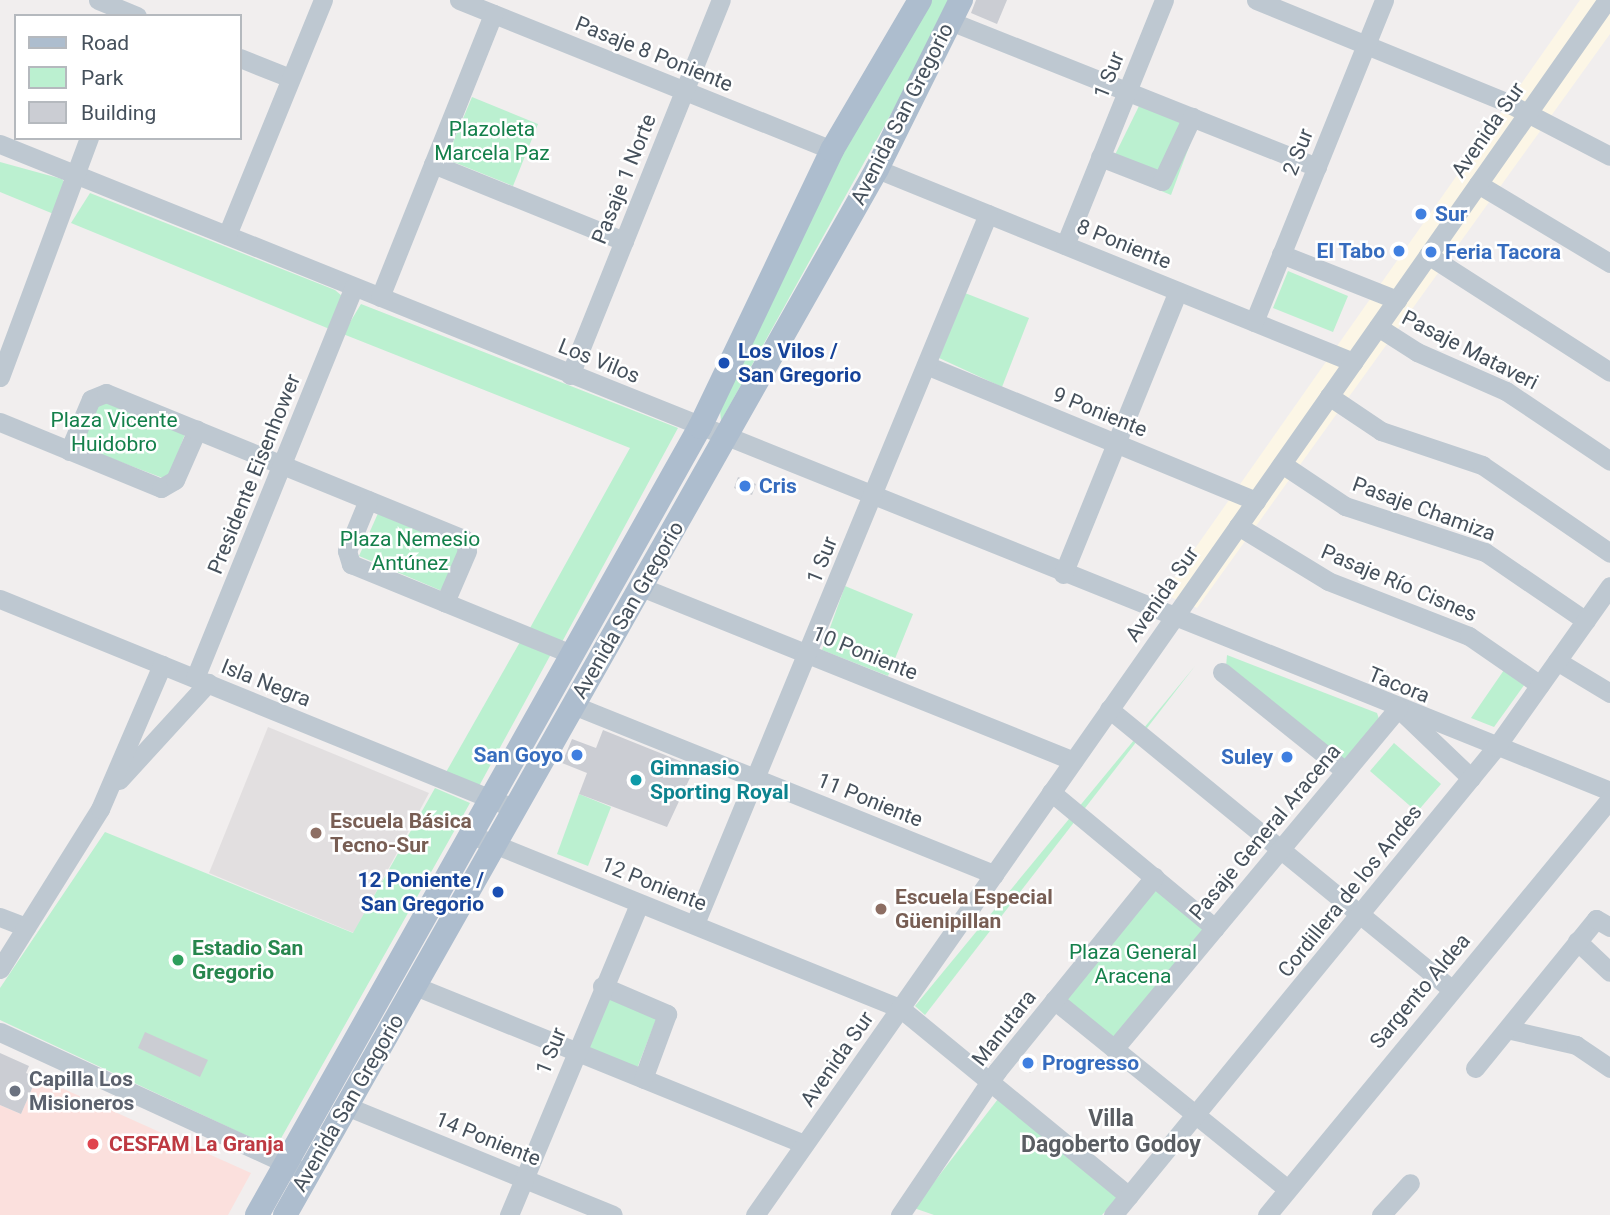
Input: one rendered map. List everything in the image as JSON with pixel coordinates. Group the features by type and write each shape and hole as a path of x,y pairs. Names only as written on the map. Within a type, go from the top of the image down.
{"main road":[{"name":"Avenida San Gregorio","path":"257,1215 700,427 832,150 920,0"},
{"name":"Avenida San Gregorio","path":"285,1215 877,169 955,11"}],"street":[{"path":"98,0 133,14"},
{"path":"227,235 323,0"},
{"name":"Pasaje 1 Norte","path":"570,374 721,0"},
{"name":"1 Sur","path":"1065,245 1164,0"},
{"path":"1256,0 1528,113 1610,156"},
{"name":"2 Sur","path":"1254,321 1384,0"},
{"name":"Avenida Sur","path":"755,1215 1607,0"},
{"name":"Pasaje 8 Poniente","path":"469,2 832,150"},
{"path":"955,11 1126,92 1317,167"},
{"path":"380,297 493,14"},
{"path":"242,59 290,78"},
{"path":"1100,157 1163,181 1192,117"},
{"path":"0,377 88,140"},
{"name":"Los Vilos","path":"2,146 1172,620"},
{"path":"433,164 624,241"},
{"name":"8 Poniente","path":"877,169 1353,362"},
{"path":"1478,184 1610,263"},
{"name":"1 Sur","path":"696,921 757,779 988,214"},
{"path":"1281,254 1397,300"},
{"path":"1428,255 1610,372"},
{"name":"Presidente Eisenhower","path":"109,791 202,681 282,465 355,287"},
{"path":"1063,575 1178,291"},
{"name":"Pasaje Mataveri","path":"1378,327 1417,352 1513,395 1610,461"},
{"name":"9 Poniente","path":"926,365 1256,501"},
{"path":"69,451 97,393 197,430 464,539 467,551 445,602"},
{"path":"1329,397 1381,431 1482,464 1610,553"},
{"path":"0,422 165,488 175,480 197,430"},
{"name":"Pasaje Chamiza","path":"1282,464 1345,506 1485,552 1586,621"},
{"path":"368,500 348,561 571,654"},
{"name":"Pasaje Río Cisnes","path":"1238,526 1328,581 1469,636 1540,685"},
{"name":"10 Poniente","path":"641,587 1073,761"},
{"name":"Cordillera de los Andes","path":"1113,1215 1496,747 1586,621 1607,597"},
{"name":"Isla Negra","path":"0,599 516,808"},
{"name":"Tacora","path":"1172,620 1610,791"},
{"path":"1557,661 1610,693"},
{"name":"Presidente Eisenhower","path":"0,969 109,791 162,665"},
{"path":"1222,672 1345,771"},
{"name":"11 Poniente","path":"573,705 994,874"},
{"path":"1398,708 1471,778"},
{"name":"Pasaje General Aracena","path":"1114,1049 1398,708"},
{"path":"1109,709 1451,989"},
{"path":"1051,792 1215,928"},
{"name":"Sargento Aldea","path":"1266,1215 1610,799"},
{"name":"12 Poniente","path":"469,834 638,906 696,921 900,1008 1129,1196"},
{"name":"Manutara","path":"902,1214 990,1082 1154,877"},
{"name":"1 Sur","path":"509,1215 602,986 638,906"},
{"path":"0,917 26,927"},
{"path":"1475,1068 1511,1030 1596,919 1610,927"},
{"path":"1577,941 1610,972"},
{"path":"415,986 804,1144"},
{"path":"602,986 667,1014 643,1079"},
{"path":"1054,1000 1286,1188"},
{"path":"1511,1030 1576,1045 1610,1068"},
{"path":"0,1032 308,1174"},
{"name":"14 Poniente","path":"346,1106 613,1215"},
{"path":"1381,1215 1410,1183"}],"shaded area":[{"name":"Feria Tacora","path":"1580,0 1610,0 1610,34 1197,608 1163,594"},
{"name":"Escuela Básica Tecno-Sur","path":"268,727 429,793 354,933 209,873"},
{"name":"CESFAM La Granja","path":"37,1077 251,1173 228,1215 0,1215 0,1105 21,1114"}],"green space":[{"path":"930,0 954,0 721,421 720,410 845,149"},
{"name":"Plazoleta Marcela Paz","path":"472,97 538,124 513,186 446,159"},
{"path":"1139,106 1196,128 1171,195 1108,169"},
{"path":"0,162 62,179 67,186 61,217 0,192"},
{"path":"90,193 335,290 342,296 332,330 71,223"},
{"path":"1288,271 1348,296 1333,332 1273,308"},
{"path":"965,293 1029,318 1002,387 939,358"},
{"path":"361,304 678,428 562,642 530,628 630,448 343,334"},
{"name":"Plaza Vicente Huidobro","path":"97,398 185,434 168,480 81,447"},
{"name":"Plaza Nemesio Antúnez","path":"379,511 461,546 442,591 359,556"},
{"path":"845,586 913,614 888,676 822,650"},
{"path":"520,642 551,654 478,788 445,774"},
{"path":"1227,655 1377,713 1379,719 1342,764 1226,667"},
{"path":"1195,666 925,1015 915,1006"},
{"path":"1504,670 1527,681 1494,727 1471,718"},
{"path":"1394,743 1441,784 1417,812 1370,771"},
{"name":"Estadio San Gregorio","path":"435,788 470,803 275,1149 0,1020 0,988 105,832 353,933"},
{"path":"579,794 611,807 588,866 557,854"},
{"name":"Plaza General Aracena","path":"1153,888 1204,929 1113,1041 1062,999"},
{"path":"607,996 659,1012 636,1071 590,1052 587,1044"},
{"name":"Villa Dagoberto Godoy","path":"998,1099 1119,1196 1102,1215 934,1215 914,1208"}],"building":[{"path":"976,0 1007,0 997,24 971,13"},
{"name":"Cris","path":"738,477 756,484 752,495 734,488"},
{"name":"Gimnasio Sporting Royal","path":"603,730 695,767 667,827 579,794 587,773 562,763 572,739 596,748"},
{"path":"145,1032 208,1060 200,1077 138,1048"},
{"name":"Capilla Los Misioneros","path":"0,1053 29,1066 26,1073 37,1077 21,1114 0,1105"},
{"name":"Progresso","path":"1027,1054 1038,1063 1030,1073 1019,1063"}],"place":[{"name":"Sur","path":"1421,214"},
{"name":"El Tabo","path":"1399,251"},
{"name":"Feria Tacora","path":"1431,252"},
{"name":"Los Vilos / San Gregorio","path":"724,363"},
{"name":"Cris","path":"745,486"},
{"name":"San Goyo","path":"577,755"},
{"name":"Suley","path":"1287,757"},
{"name":"Gimnasio Sporting Royal","path":"636,780"},
{"name":"Escuela Básica Tecno-Sur","path":"316,833"},
{"name":"12 Poniente / San Gregorio","path":"498,892"},
{"name":"Escuela Especial Güenipillan","path":"881,909"},
{"name":"Estadio San Gregorio","path":"178,960"},
{"name":"Progresso","path":"1028,1063"},
{"name":"Capilla Los Misioneros","path":"15,1091"},
{"name":"CESFAM La Granja","path":"93,1144"}],"district":[{"name":"Villa Dagoberto Godoy","path":"1111,1132"}]}
